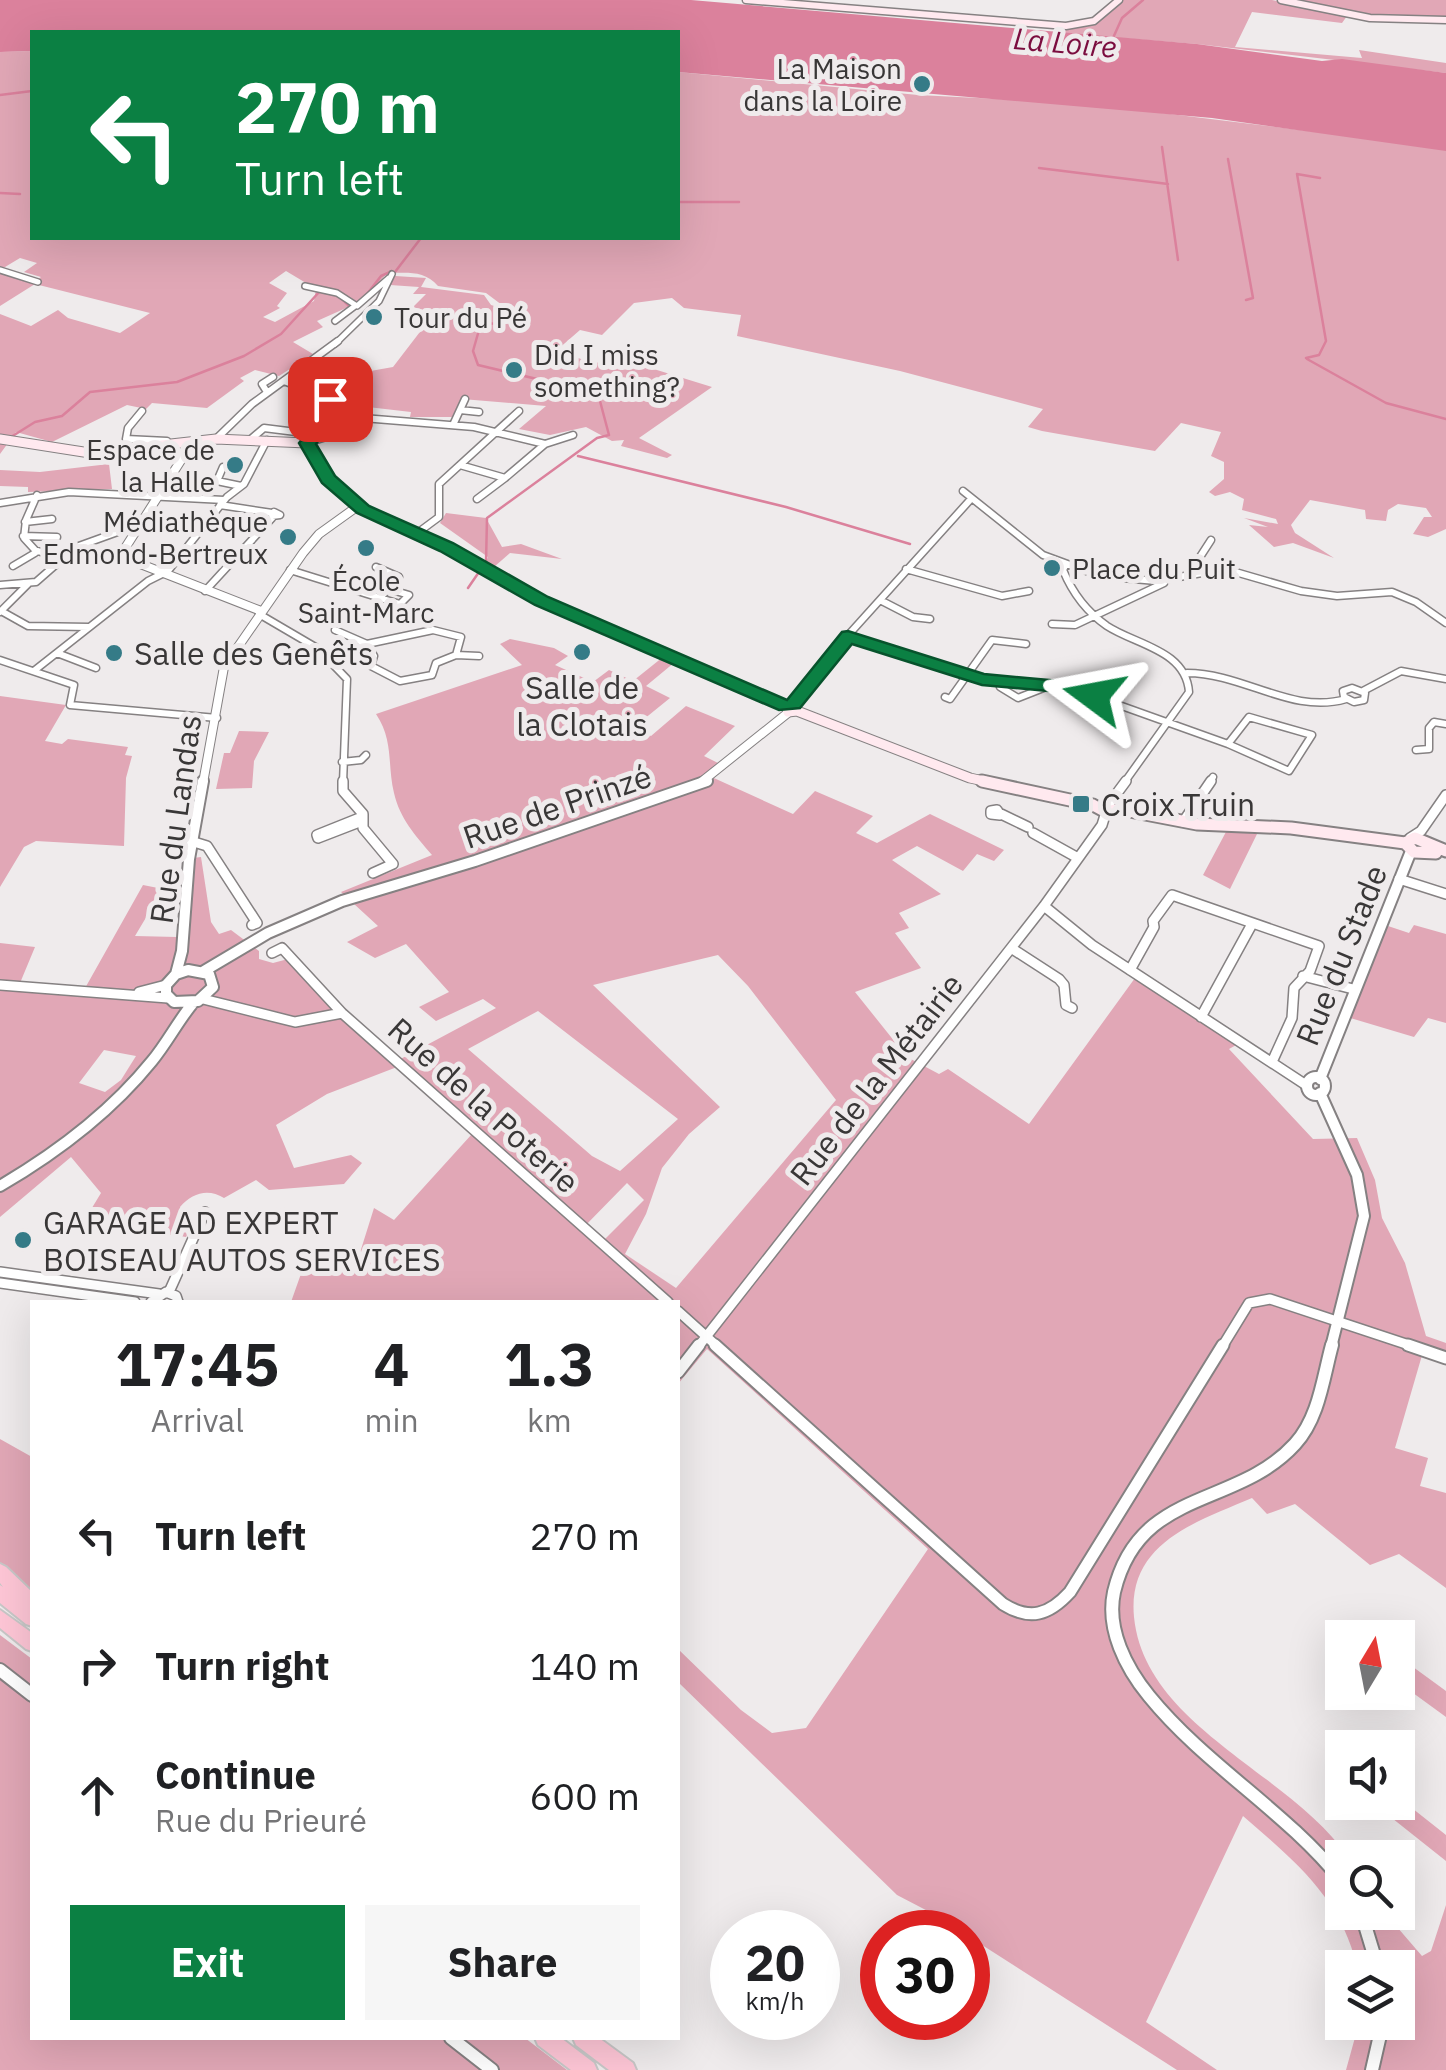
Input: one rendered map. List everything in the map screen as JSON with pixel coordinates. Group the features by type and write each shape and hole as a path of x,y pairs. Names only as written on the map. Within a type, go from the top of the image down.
{"highway":[{"path":"0,1572 30,1601"},
{"path":"0,1593 30,1616"},
{"path":"0,1618 30,1641"},
{"path":"548,2040 588,2070"},
{"path":"586,2040 626,2070"}],"main road":[{"path":"746,0 1071,26 1094,20 1118,0"},
{"path":"1281,0 1378,19 1446,20"},
{"path":"0,439 90,453 216,439 310,439 328,479 358,506 615,635 841,732 970,778 1107,808 1183,822 1310,830 1417,843 1446,853"}],"street":[{"path":"0,270 38,282"},
{"path":"334,321 362,304 390,276"},
{"path":"216,439 267,392 342,338 380,301 390,276"},
{"path":"305,286 337,293 355,306"},
{"path":"267,392 262,384 273,377"},
{"path":"284,381 328,396 326,415 310,439"},
{"path":"453,425 465,399"},
{"path":"460,410 479,412"},
{"path":"142,411 128,428 128,440 195,443"},
{"path":"416,534 439,517 440,484 519,411"},
{"path":"326,415 453,425 497,431 545,444"},
{"path":"252,440 258,430 269,428 310,439 342,432"},
{"path":"477,499 545,444 573,435"},
{"path":"34,670 148,581 162,576 222,502 241,486 267,440"},
{"path":"195,443 135,527 120,556 260,612 327,657 347,679 343,791 362,819 362,828 393,864 373,873"},
{"path":"460,465 505,478"},
{"path":"223,467 217,481 241,486"},
{"path":"964,491 970,500 1044,555 1106,578 1165,580"},
{"path":"37,494 25,522 25,544 36,553 62,560"},
{"path":"0,502 37,494 157,495 222,502 273,515 205,591"},
{"path":"791,709 906,568 970,500"},
{"name":"Rue du Landas","path":"176,974 224,667 290,570 320,534 358,506"},
{"path":"25,522 52,519"},
{"path":"89,627 28,626 2,612 28,584 86,542 135,527"},
{"path":"23,536 57,538"},
{"path":"1189,574 1211,540"},
{"path":"13,566 36,553"},
{"path":"1066,564 1063,570 1068,585 1096,616 1118,632 1163,654 1187,673 1214,673 1262,692 1317,705 1346,699 1342,695 1346,689 1362,690 1400,671 1446,679"},
{"path":"376,567 399,578 380,598"},
{"path":"906,568 1002,596 1029,592"},
{"path":"1052,624 1075,625 1165,580 1225,569 1301,592 1337,596 1392,592 1446,622"},
{"path":"290,570 400,604 408,595 388,589"},
{"path":"0,584 28,584"},
{"path":"880,600 913,616 930,619"},
{"path":"334,630 370,646 374,656 371,666 386,680 416,682 432,675 436,663 456,655 479,656"},
{"path":"327,657 408,631 455,632 461,637 456,655"},
{"path":"848,636 970,676 1047,685 1169,721 1288,771 1312,735 1249,717 1228,744"},
{"path":"945,697 950,698 970,676 992,640 1026,644"},
{"path":"57,653 96,668"},
{"path":"0,660 74,685 70,705 217,718"},
{"name":"Rue de la Métairie","path":"680,1369 1044,906 1189,692 1187,673"},
{"path":"1001,682 1000,687 1018,698 1047,685"},
{"name":"Rue de Prinzé","path":"176,974 199,971 268,933 321,910 706,781 791,709"},
{"path":"1416,750 1428,749 1429,728 1434,722 1446,724"},
{"path":"342,762 361,760 366,755"},
{"path":"1183,822 1214,777"},
{"path":"1417,843 1445,799"},
{"path":"991,811 1078,858"},
{"path":"194,842 211,852 257,923 252,925"},
{"name":"Rue du Stade","path":"1320,1079 1353,989 1417,843"},
{"path":"1399,879 1446,894"},
{"path":"1130,970 1154,921 1172,895 1318,946 1310,971 1290,995 1295,1013 1272,1062"},
{"path":"1044,906 1130,970 1306,1085 1320,1093 1326,1087 1320,1079 1310,1079 1306,1085"},
{"name":"Rue de Prinzé","path":"198,1001 231,963 321,910"},
{"path":"1201,1017 1252,924"},
{"name":"Rue de la Poterie","path":"272,953 282,948 342,1013 666,1300"},
{"path":"1011,948 1059,979 1064,985 1066,1005 1072,1008"},
{"name":"Rue du Landas","path":"182,952 214,984"},
{"path":"113,995 166,985 176,974"},
{"path":"1303,976 1353,989"},
{"path":"214,984 245,1007"},
{"path":"0,985 198,1001 245,1007 296,1022 342,1013"},
{"path":"166,985 172,1000 170,1031"},
{"path":"0,1186 66,1146 152,1062 170,1031 198,1001"},
{"name":"Rue du Stade","path":"1320,1093 1356,1175 1364,1216 1304,1438 1264,1471 1150,1524 1129,1546 1118,1569 1112,1602 1114,1631 1134,1682 1152,1703 1311,1842 1325,1860"},
{"path":"0,1272 160,1296 205,1212"},
{"path":"0,1283 121,1300"},
{"path":"680,1313 1004,1604 1017,1614 1034,1617 1058,1608 1070,1592 1249,1303 1270,1298 1446,1358"},
{"path":"0,1670 30,1693"},
{"path":"454,2040 492,2070"},
{"path":"1372,2070 1379,2040"}],"shaded area":[{"path":"1120,0 1272,0 1347,16 1342,23 1252,12 1235,47 1362,58 1359,50 1446,63 1446,73 1197,44 1057,33 1058,27 1083,25"},
{"path":"1292,0 1446,0 1446,19 1367,15"},
{"path":"30,51 30,240 680,240 680,72 918,95 1080,103 1446,148 1446,529 1428,537 1413,534 1424,517 1432,517 1426,508 1398,504 1388,510 1386,521 1366,519 1365,510 1310,500 1291,525 1295,533 1334,558 1293,543 1274,547 1249,525 1268,527 1244,518 1278,524 1276,519 1242,510 1244,499 1230,492 1215,496 1209,492 1224,479 1224,462 1211,456 1221,432 1181,423 1155,451 1042,431 1028,427 1043,409 900,371 737,336 741,315 684,308 672,298 634,303 602,335 580,330 557,350 589,362 644,366 712,387 639,438 672,455 667,458 621,446 624,440 612,441 586,427 550,435 519,429 546,406 462,399 453,417 410,417 411,412 333,403 336,393 316,389 339,372 348,375 393,367 426,324 440,315 413,307 426,294 413,294 419,287 390,285 395,276 426,278 421,287 484,295 491,305 510,311 486,293 438,286 427,277 409,273 387,273 364,300 317,321 323,327 293,342 313,354 279,376 255,370 240,378 244,381 207,408 152,403 146,409 127,405 52,442 16,432 0,454 0,314 31,326 58,310 68,318 120,333 150,313 35,284 0,306 0,272 33,283 41,277 24,272 37,263 20,258 0,270 0,52","holes":["286,271 316,289 314,301 275,322 263,317 280,308 277,306 287,293 269,283"]},
{"path":"109,464 112,489 28,492 28,487 0,486 0,470 40,472"},
{"path":"446,513 486,518 502,547 521,544 562,559 510,553 494,567 486,563 488,557 440,523"},
{"path":"510,639 554,648 568,656 555,665 593,682 609,670 633,681 663,657 675,662 646,686 670,698 633,728 651,736 686,706 735,726 704,756 720,764 705,774 793,814 815,791 873,816 856,833 877,843 930,814 1004,850 994,861 977,854 963,871 917,846 892,860 941,894 899,913 909,928 895,933 921,968 855,992 907,1057 939,1074 948,1069 1029,1124 1135,978 1238,1044 1229,1049 1313,1139 1357,1138 1375,1180 1382,1218 1405,1263 1426,1336 1446,1343 1446,1352 1425,1345 1395,1448 1428,1458 1420,1486 1446,1493 1446,1588 1399,1554 1370,1565 1295,1504 1267,1514 1252,1498 1169,1539 1153,1553 1142,1571 1135,1592 1134,1617 1144,1655 1164,1689 1192,1719 1292,1800 1334,1840 1325,1840 1325,1897 1298,1865 1243,1816 1146,2022 1217,2070 1177,2070 990,1950 990,1910 926,1910 897,1895 680,1684 680,1651 741,1710 772,1733 806,1728 928,1549 707,1349 680,1382 680,1300 292,1300 308,1254 358,1259 374,1208 394,1220 472,1134 397,1067 327,1094 276,1125 294,1168 351,1155 362,1163 344,1184 269,1190 256,1180 224,1198 200,1194 180,1207 184,1222 191,1227 186,1237 84,1221 101,1193 71,1157 0,1217 0,943 35,947 20,983 84,990 143,885 163,889 135,936 177,937 177,943 189,941 193,858 201,857 211,922 219,934 231,930 259,951 259,959 273,963 288,959 343,1020 393,1063 496,1008 483,999 436,1021 419,1007 449,992 406,944 375,958 347,942 378,926 341,892 432,855 400,811 388,743 376,714 522,665 500,644","holes":["718,955 748,986 836,1100 676,1288 625,1254 646,1214 662,1168 689,1134 720,1107 593,985","538,1011 678,1119 620,1171 592,1156 468,1049","104,1050 136,1056 121,1080 105,1092 79,1083","627,1183 644,1200 598,1246 581,1230"]},
{"path":"0,696 66,705 45,741 62,744 68,739 128,747 125,755 132,756 126,778 124,846 36,841 24,847 0,887"},
{"path":"239,731 269,732 254,761 252,788 216,789 224,753 230,753"},
{"path":"1227,830 1257,834 1230,889 1203,875"},
{"path":"1414,925 1446,934 1446,1023 1428,1018 1414,1037 1347,1017 1388,926 1409,933"},
{"path":"0,1439 30,1456 30,1591 5,1565 0,1568"},
{"path":"0,1635 30,1658 30,2040 528,2040 567,2070 0,2070"},
{"path":"1415,1668 1446,1691 1446,1717 1415,1694"},
{"path":"1415,1810 1446,1835 1446,1861 1394,1820 1415,1820"},
{"path":"1446,1905 1446,2070 1346,2070 1354,2040 1415,2040 1415,1950 1352,1950 1344,1930 1400,1930 1422,1956 1431,1951"}],"water":[{"name":"La Loire","path":"0,0 691,0 1197,44 1446,73 1446,151 1212,118 680,72 680,30 30,30 30,51 0,52"}],"waterway":[{"path":"1113,38 1122,18 1143,0"},
{"path":"0,95 30,91"},
{"path":"1162,147 1167,184"},
{"path":"1228,159 1253,298 1246,300"},
{"path":"1039,168 1167,184"},
{"path":"1306,358 1319,355 1326,341 1297,174 1320,178"},
{"path":"1167,184 1178,260"},
{"path":"0,193 20,194"},
{"path":"680,202 739,202"},
{"path":"395,272 419,240"},
{"path":"367,294 381,276 390,272"},
{"path":"11,437 35,422 62,416 90,392 177,382 244,356 281,334 320,291"},
{"path":"341,298 349,306"},
{"path":"486,563 487,518 597,438 609,435 596,386 562,385 478,365 473,351 481,323 501,324 512,306"},
{"path":"1307,359 1386,403 1446,419"},
{"path":"578,456 786,507 910,544"},
{"path":"468,588 479,572"}],"place":[{"name":"La Maison dans la Loire","path":"922,84"},
{"name":"Tour du Pé","path":"374,317"},
{"name":"Did I miss something?","path":"514,370"},
{"name":"Espace de la Halle","path":"235,465"},
{"name":"Médiathèque Edmond-Bertreux","path":"288,537"},
{"name":"École Saint-Marc","path":"366,548"},
{"name":"Place du Puit","path":"1052,568"},
{"name":"Salle de la Clotais","path":"582,652"},
{"name":"Salle des Genêts","path":"114,653"},
{"name":"Croix Truin","path":"1081,804"},
{"name":"GARAGE AD EXPERT BOISEAU AUTOS SERVICES","path":"23,1240"}],"route":[{"path":"330,399 323,424 307,443 328,479 363,510 446,547 541,601 786,706 794,704 848,636 982,679 1060,686 1094,696"}]}
